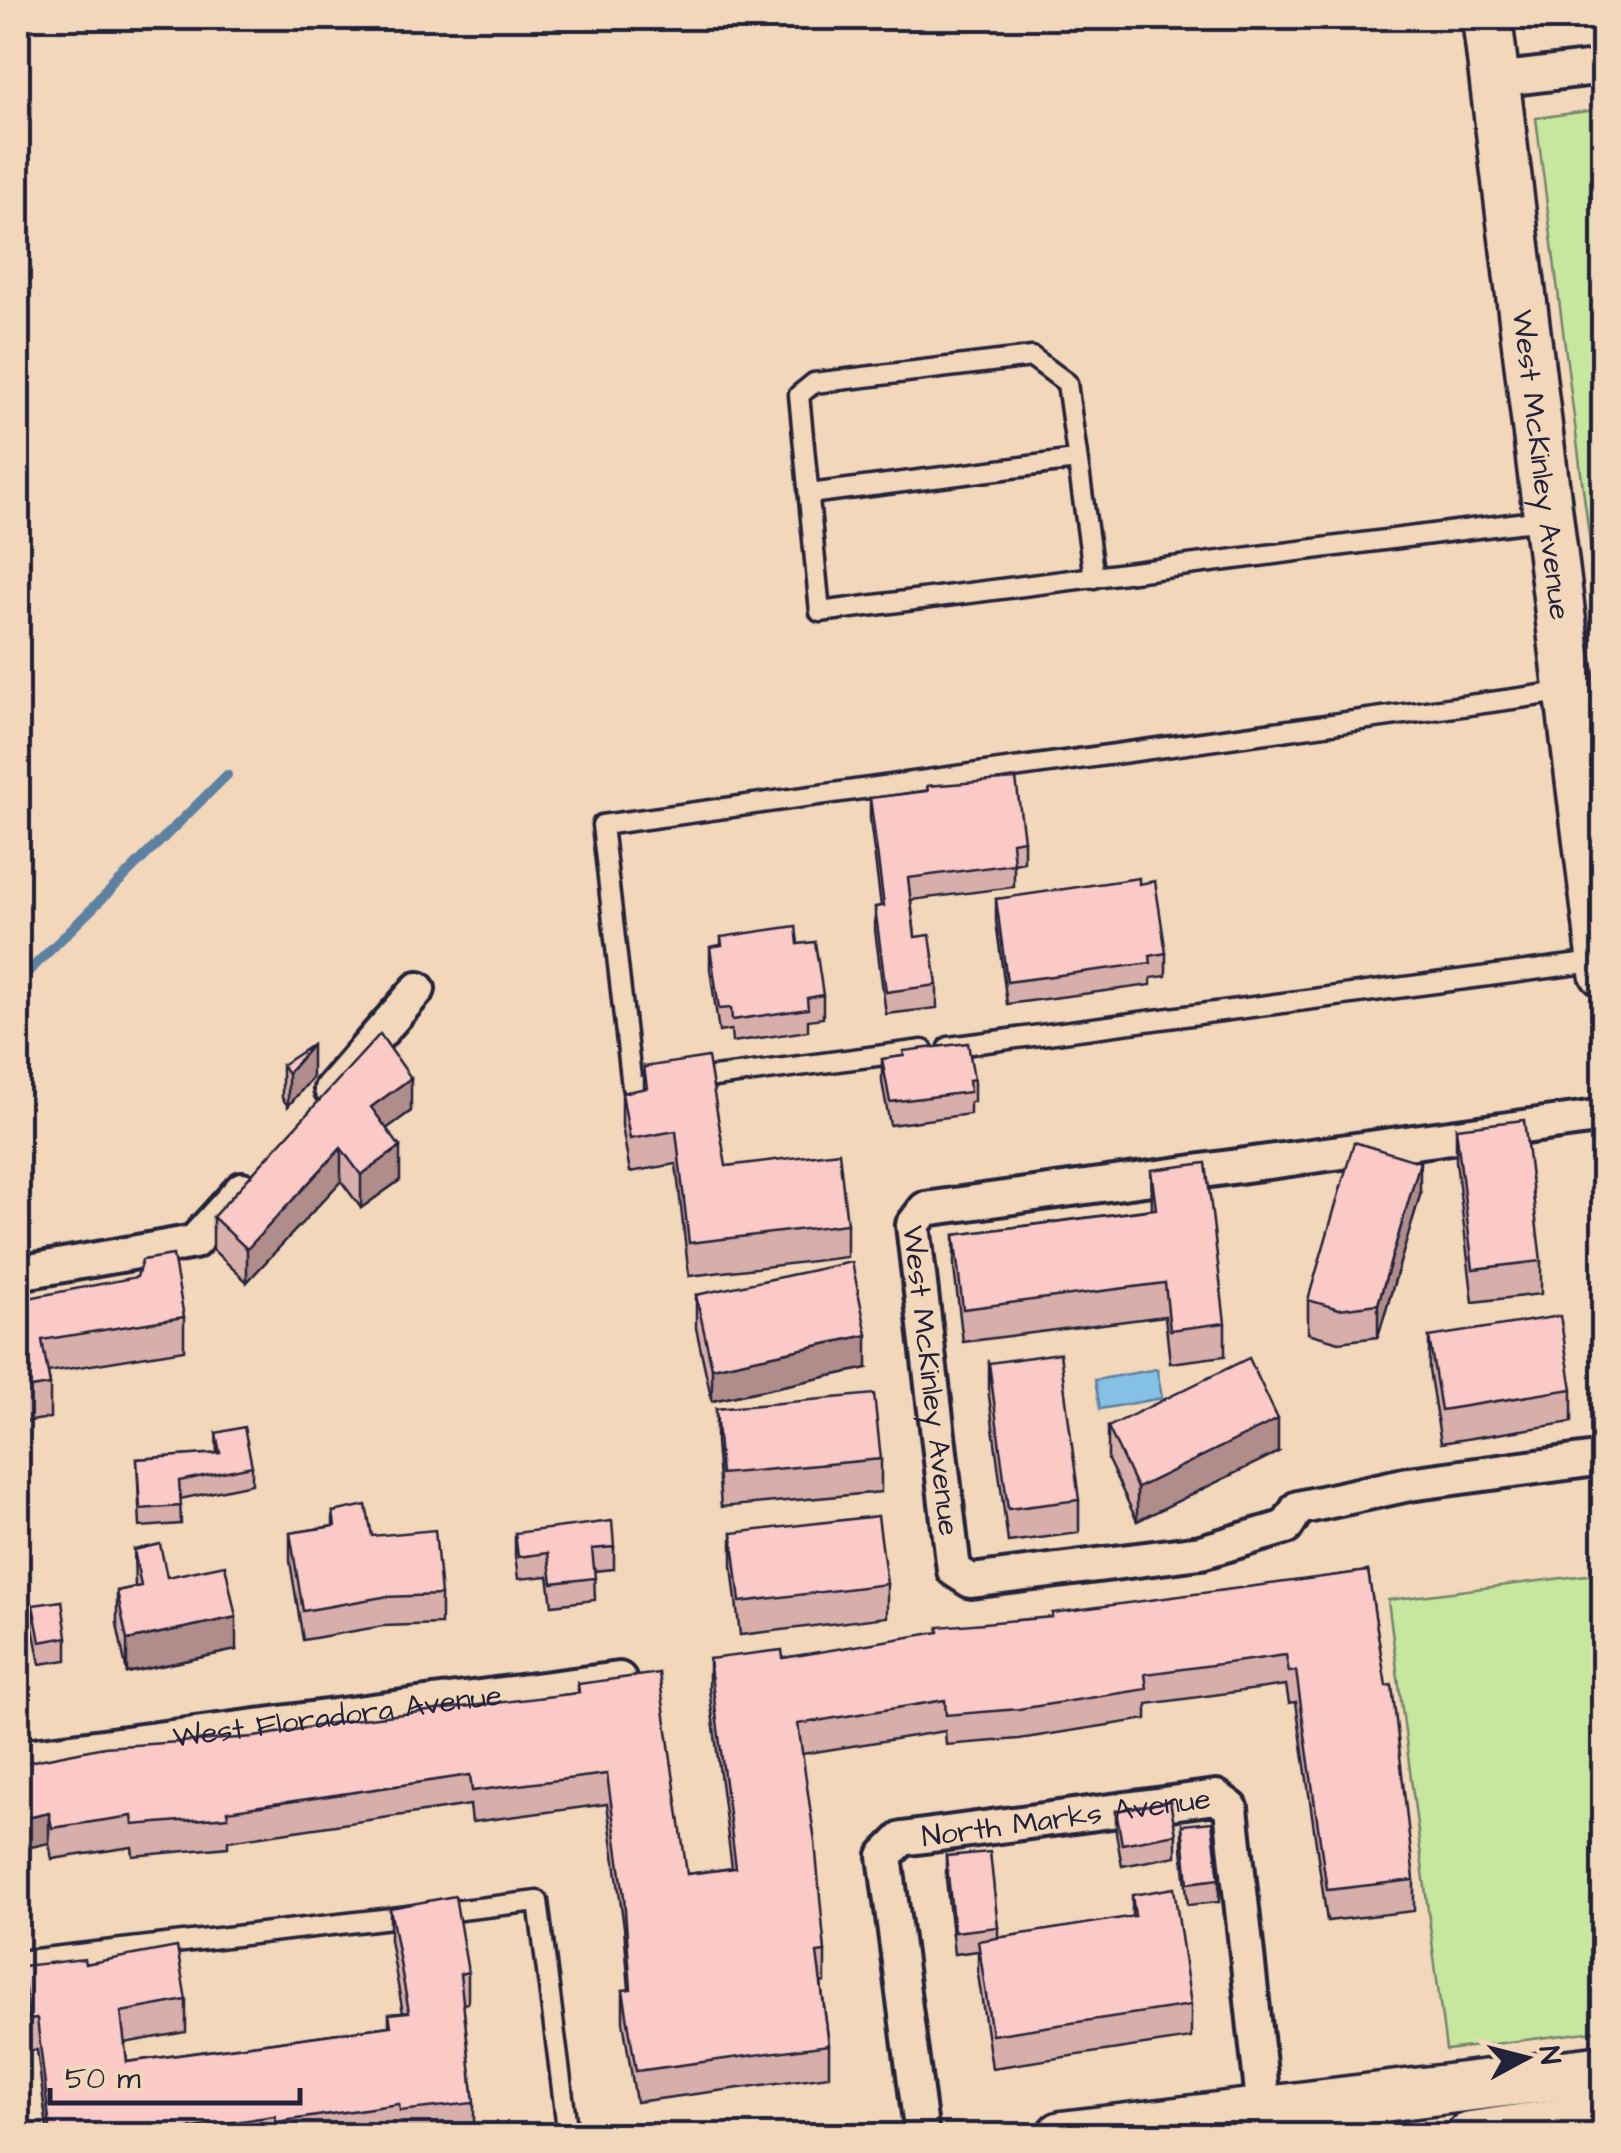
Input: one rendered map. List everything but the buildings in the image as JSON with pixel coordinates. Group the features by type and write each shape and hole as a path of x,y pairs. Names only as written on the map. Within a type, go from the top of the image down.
{"main road":[{"name":"West McKinley Avenue","path":"1487,18 1604,972"},
{"path":"1062,2136 1604,2070"},
{"path":"1471,2136 1604,2116"}],"street":[{"path":"1495,80 1604,66"},
{"path":"306,1118 418,990"},
{"name":"West McKinley Avenue","path":"1604,1116 925,1209 913,1224 954,1570 971,1581 1202,1552 1286,1527 1298,1508 1409,1484 1604,1458"},
{"path":"18,1273 194,1242 269,1160"},
{"name":"West Floradora Avenue","path":"18,1757 658,1674"},
{"name":"North Marks Avenue","path":"922,2136 885,1856 902,1839 1216,1797 1231,1808 1264,2111"}],"lane":[{"path":"1094,578 1067,383 1032,357 814,383 799,395 820,612 1094,578 1549,520"},
{"path":"809,494 1076,460"},
{"path":"1570,691 602,826 632,1087 1602,962"},
{"path":"18,1961 538,1901 568,2136"}],"green space":[{"path":"1603,109 1604,566 1593,567 1536,118"},
{"path":"1603,1573 1603,2030 1446,2050 1388,1600"}],"water":[{"path":"1157,1369 1162,1398 1100,1409 1095,1380"}],"waterway":[{"path":"18,982 227,775"}]}
